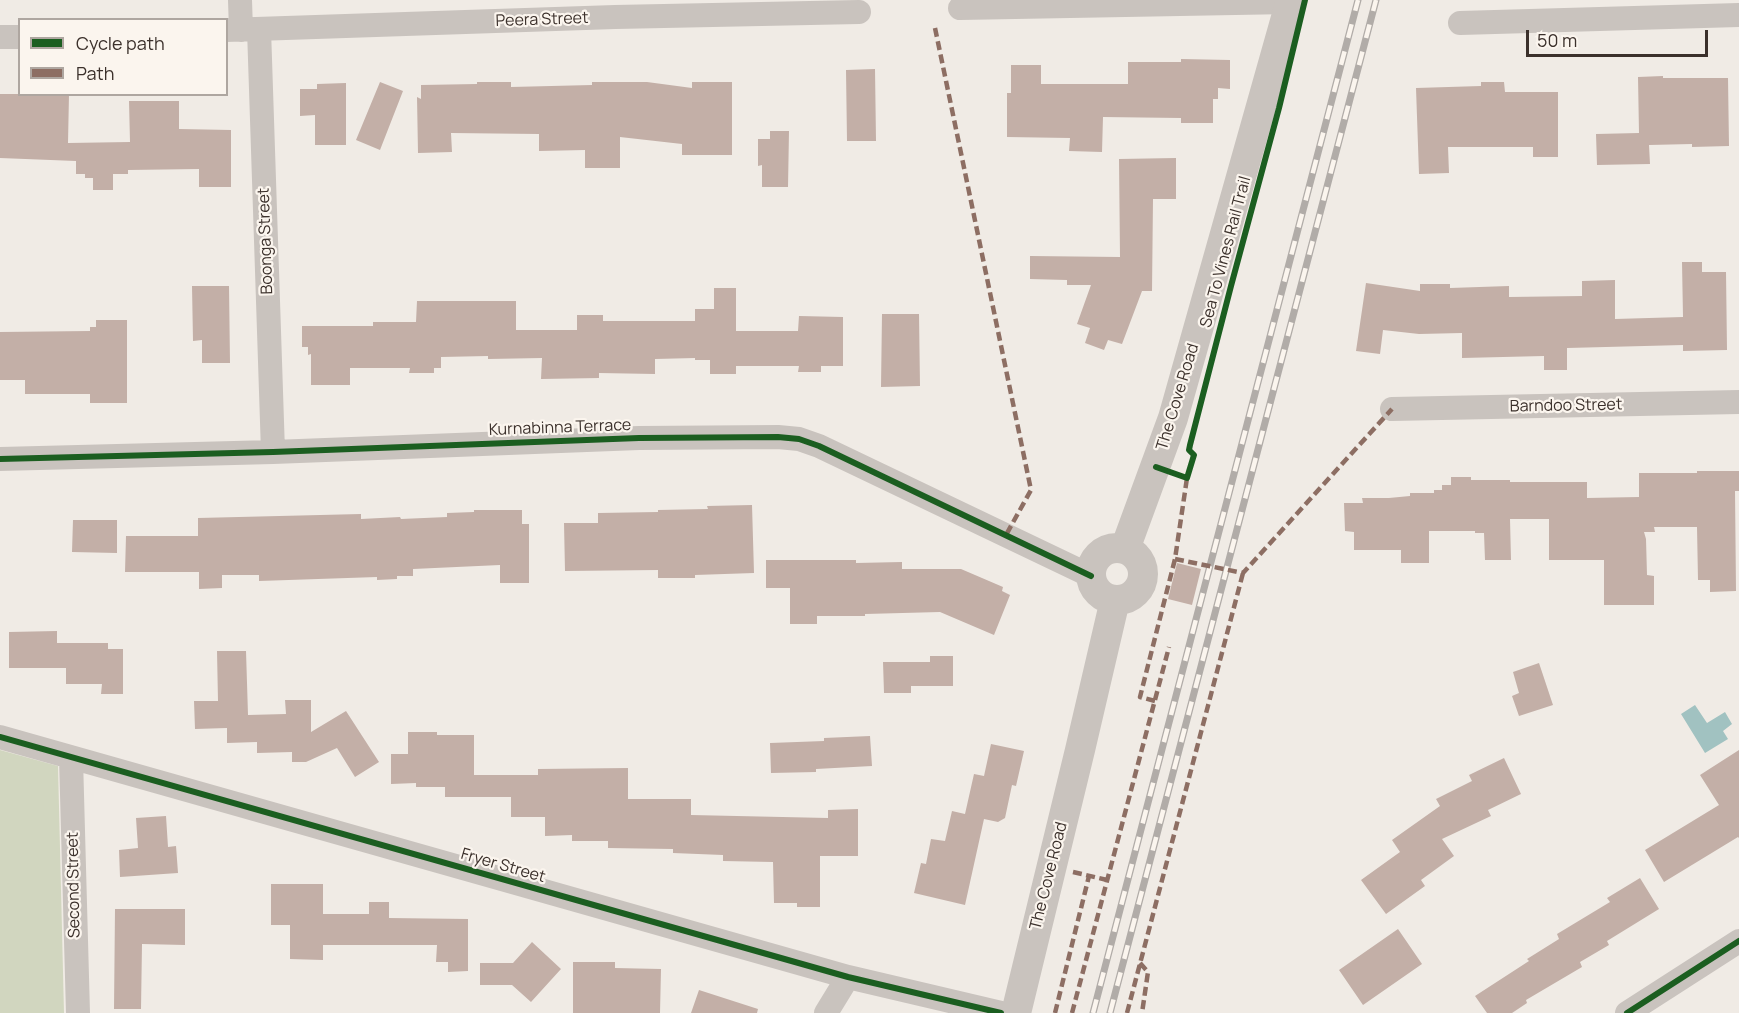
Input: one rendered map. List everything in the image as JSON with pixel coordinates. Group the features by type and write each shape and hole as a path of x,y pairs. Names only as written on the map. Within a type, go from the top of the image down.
{"street":[{"name":"Boonga Street","path":"240,0 273,452"},
{"path":"960,8 1290,1"},
{"name":"The Cove Road","path":"1125,549 1173,418 1290,1"},
{"name":"Peera Street","path":"242,30 615,9 859,12"},
{"path":"1460,23 1739,15"},
{"path":"0,37 18,37"},
{"name":"Barndoo Street","path":"1392,409 1739,402"},
{"name":"Kurnabinna Terrace","path":"0,459 273,452 639,438 778,437 799,439 819,446 1091,576"},
{"path":"1116,547 1133,552 1143,566 1144,575 1138,591 1131,596 1115,600 1098,592 1091,576 1095,559 1101,553 1116,547"},
{"name":"The Cove Road","path":"1016,1013 1115,600"},
{"name":"Fryer Street","path":"0,737 848,977 1001,1013"},
{"name":"Second Street","path":"71,758 78,1013"},
{"path":"1627,1013 1739,941"},
{"path":"826,1013 848,977"}],"green space":[{"path":"0,750 58,766 64,1013 0,1013"}],"water":[{"path":"1695,705 1707,723 1725,712 1732,724 1723,731 1728,739 1705,753 1681,714"}],"building":[{"path":"1181,59 1230,60 1230,89 1218,88 1218,99 1213,99 1213,123 1181,123 1181,118 1103,117 1102,152 1069,151 1070,138 1007,137 1007,93 1011,93 1011,65 1041,65 1041,84 1128,84 1128,62 1181,62"},
{"path":"875,69 876,141 847,141 846,70"},
{"path":"1663,76 1663,78 1728,78 1729,146 1649,145 1650,164 1597,165 1596,134 1639,133 1638,77"},
{"path":"380,82 403,91 380,150 356,140"},
{"path":"477,82 511,82 511,87 592,85 592,82 647,82 692,88 692,82 732,82 732,155 682,155 682,144 620,137 620,168 585,168 585,150 539,151 539,134 451,133 452,152 418,153 417,97 421,99 421,85 477,84"},
{"path":"1481,82 1504,82 1505,92 1558,92 1558,157 1533,157 1533,147 1448,147 1449,173 1419,174 1416,88 1481,86"},
{"path":"346,83 346,145 315,145 315,115 300,116 300,89 317,89 317,84"},
{"path":"0,94 69,96 68,143 130,142 129,101 179,101 179,129 231,130 231,187 199,187 199,169 128,170 128,174 113,174 113,190 93,190 93,178 85,178 85,174 76,174 76,161 0,158"},
{"path":"770,131 789,131 788,187 762,187 762,165 758,166 758,139 770,139"},
{"path":"1176,158 1176,199 1153,199 1152,291 1142,291 1122,344 1108,340 1104,350 1085,343 1090,328 1077,324 1091,285 1067,285 1067,280 1030,279 1030,256 1120,257 1119,159"},
{"path":"1682,262 1702,262 1702,272 1726,272 1727,350 1683,351 1683,345 1567,348 1567,370 1544,370 1544,356 1462,358 1462,333 1419,334 1383,330 1380,354 1356,351 1366,283 1420,291 1420,284 1450,284 1450,288 1509,286 1509,297 1582,296 1582,281 1615,280 1615,319 1683,317"},
{"path":"192,286 229,286 230,363 202,363 202,340 193,341"},
{"path":"714,288 736,288 736,331 798,331 799,316 843,317 843,366 821,366 821,372 798,372 799,366 736,366 736,374 710,374 710,360 655,359 655,374 599,373 599,378 541,379 542,358 441,357 441,368 434,368 434,373 409,373 410,368 350,368 350,385 311,385 311,354 308,355 308,347 302,347 302,326 373,326 373,322 416,322 417,301 516,301 516,330 577,330 577,315 603,315 603,321 695,321 695,309 714,309"},
{"path":"882,314 919,314 920,386 881,387"},
{"path":"96,320 127,320 127,403 90,403 90,394 25,394 25,380 0,380 0,332 90,331 90,327 96,327"},
{"path":"1697,471 1739,471 1739,491 1735,491 1736,591 1710,592 1710,580 1698,580 1697,527 1654,527 1655,532 1644,532 1647,575 1654,576 1654,605 1604,605 1604,560 1549,560 1549,519 1510,519 1511,560 1485,560 1484,533 1475,533 1475,531 1429,531 1429,563 1401,563 1401,550 1354,550 1354,532 1345,531 1344,503 1363,503 1362,498 1389,498 1410,496 1410,493 1434,493 1434,490 1442,490 1442,485 1451,485 1451,477 1471,477 1471,480 1510,480 1510,482 1587,482 1587,498 1639,497 1639,473 1697,473"},
{"path":"752,505 754,573 695,575 695,578 658,578 658,570 565,571 564,523 598,523 598,513 658,512 658,510 708,509 707,506"},
{"path":"474,510 522,510 522,524 529,524 529,583 500,583 500,565 413,569 413,576 377,580 377,577 259,581 259,575 222,575 222,588 199,589 199,572 125,572 126,536 198,536 198,518 361,514 361,519 400,517 401,519 447,517 447,513 474,512"},
{"path":"73,520 117,520 117,553 72,552"},
{"path":"766,560 902,562 902,569 961,569 1003,587 1002,591 1010,595 994,635 940,612 817,616 817,624 790,624 790,588 766,588"},
{"path":"1177,563 1201,569 1192,605 1168,599"},
{"path":"57,631 57,643 108,643 108,649 123,649 123,694 101,694 102,684 66,684 66,668 9,668 9,632"},
{"path":"217,651 246,651 248,715 286,714 285,700 311,700 311,732 346,711 379,762 355,777 337,748 306,762 292,762 292,752 257,753 257,742 227,743 227,728 195,729 194,701 218,701"},
{"path":"930,656 953,656 953,686 911,686 911,693 884,693 883,662 930,662"},
{"path":"1539,663 1553,705 1519,716 1512,696 1519,693 1513,672"},
{"path":"408,732 474,735 474,775 538,775 538,769 628,768 628,799 691,799 691,815 828,818 828,810 858,809 858,856 820,856 820,907 797,907 797,903 774,903 773,862 723,861 723,855 673,853 673,849 608,848 608,841 572,841 572,835 545,836 545,817 511,817 511,797 445,797 445,787 416,787 416,783 391,784 391,754 408,754"},
{"path":"870,736 872,766 816,769 816,772 771,773 770,743"},
{"path":"991,744 1024,751 1016,786 1012,785 1005,818 998,822 984,819 965,905 914,893 921,863 926,864 931,839 945,841 952,811 965,814 974,774 984,776"},
{"path":"1739,750 1739,838 1664,882 1645,850 1719,805 1700,775"},
{"path":"1504,758 1521,794 1488,810 1491,816 1442,839 1454,856 1421,880 1425,886 1386,914 1361,880 1400,852 1392,840 1440,806 1436,799 1472,781 1469,775"},
{"path":"166,816 168,847 176,846 178,873 120,877 119,850 138,848 136,818"},
{"path":"1640,878 1659,909 1607,941 1609,945 1580,962 1582,967 1526,1000 1527,1003 1512,1013 1487,1013 1475,996 1529,961 1527,959 1559,939 1557,934 1610,902 1607,898"},
{"path":"271,884 323,884 323,914 369,914 369,902 389,902 389,918 468,919 468,971 448,972 448,962 436,962 437,945 323,945 323,960 290,959 290,925 271,925"},
{"path":"115,909 185,909 185,945 142,944 141,1009 114,1009"},
{"path":"1398,929 1422,964 1363,1005 1339,970"},
{"path":"532,942 561,969 531,1002 512,985 480,985 480,963 513,963"},
{"path":"573,962 615,962 615,968 661,969 660,1013 573,1013"},
{"path":"699,990 758,1009 757,1013 691,1013"}],"railway":[{"path":"1093,1013 1358,0"},
{"path":"1110,1013 1376,0"}],"marked path":[{"path":"935,28 1031,490 1006,535"},
{"path":"1175,559 1243,573 1392,409"},
{"path":"1155,701 1140,697 1175,559 1187,478"},
{"path":"1127,1013 1243,573"},
{"path":"1072,1013 1169,647"},
{"path":"1073,872 1107,880"},
{"path":"1055,1013 1089,876"},
{"path":"1140,963 1148,972 1142,1013"}],"cycle path":[{"name":"Sea To Vines Rail Trail","path":"1156,467 1187,478 1194,455 1189,450 1190,445 1279,108 1305,0"},
{"path":"0,459 273,452 639,438 778,437 799,439 819,446 1091,576"},
{"path":"0,737 848,977 1001,1013"},
{"path":"1627,1013 1739,941"}]}
